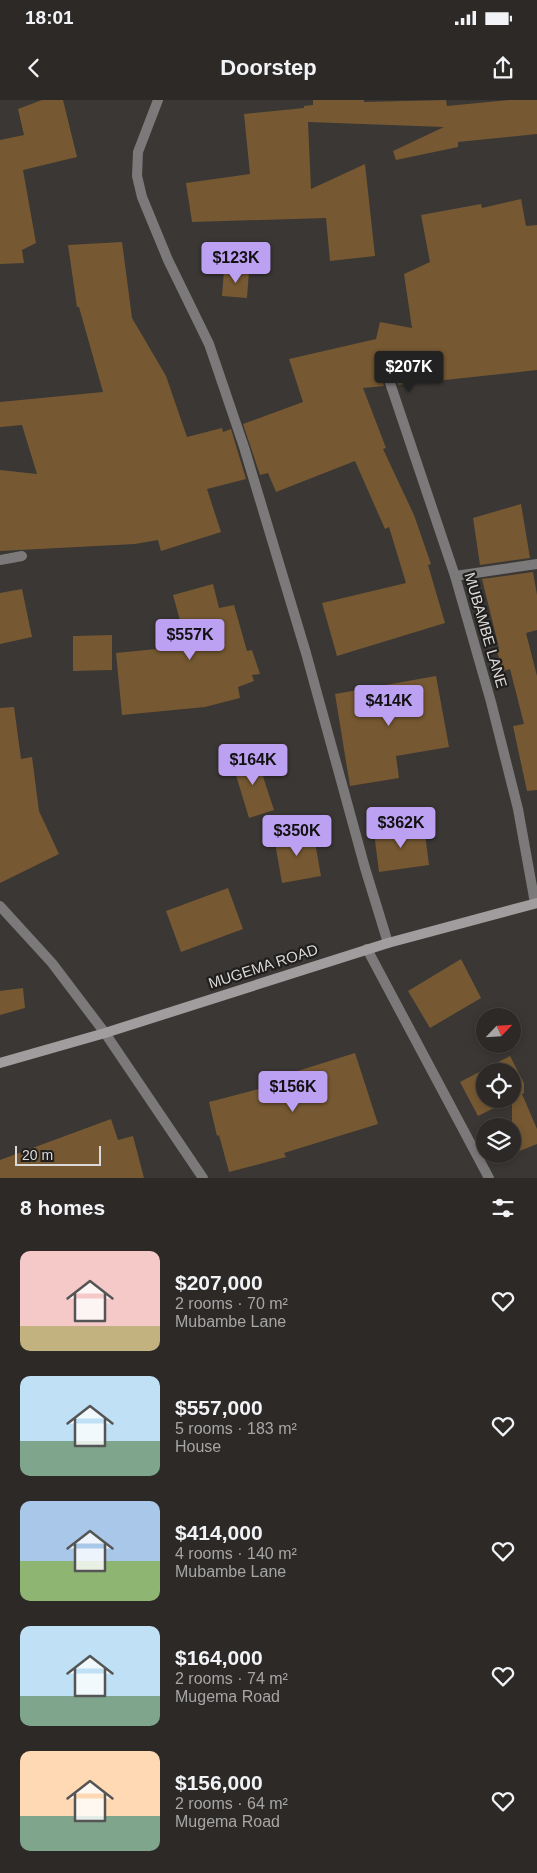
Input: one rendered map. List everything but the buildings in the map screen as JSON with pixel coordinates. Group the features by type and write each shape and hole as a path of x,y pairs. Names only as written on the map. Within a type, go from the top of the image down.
{"street":[{"path":"158,100 138,152 137,176 142,197 168,260 209,344 244,447 306,653 365,868 388,943"},
{"name":"MUBAMBE LANE","path":"386,371 455,576 491,702 518,809 536,903"},
{"path":"0,560 22,556"},
{"path":"455,576 537,564"},
{"name":"MUGEMA ROAD","path":"0,1063 104,1033 367,949 536,903"},
{"path":"0,906 52,963 104,1033 203,1178"},
{"path":"367,949 489,1178"}]}
